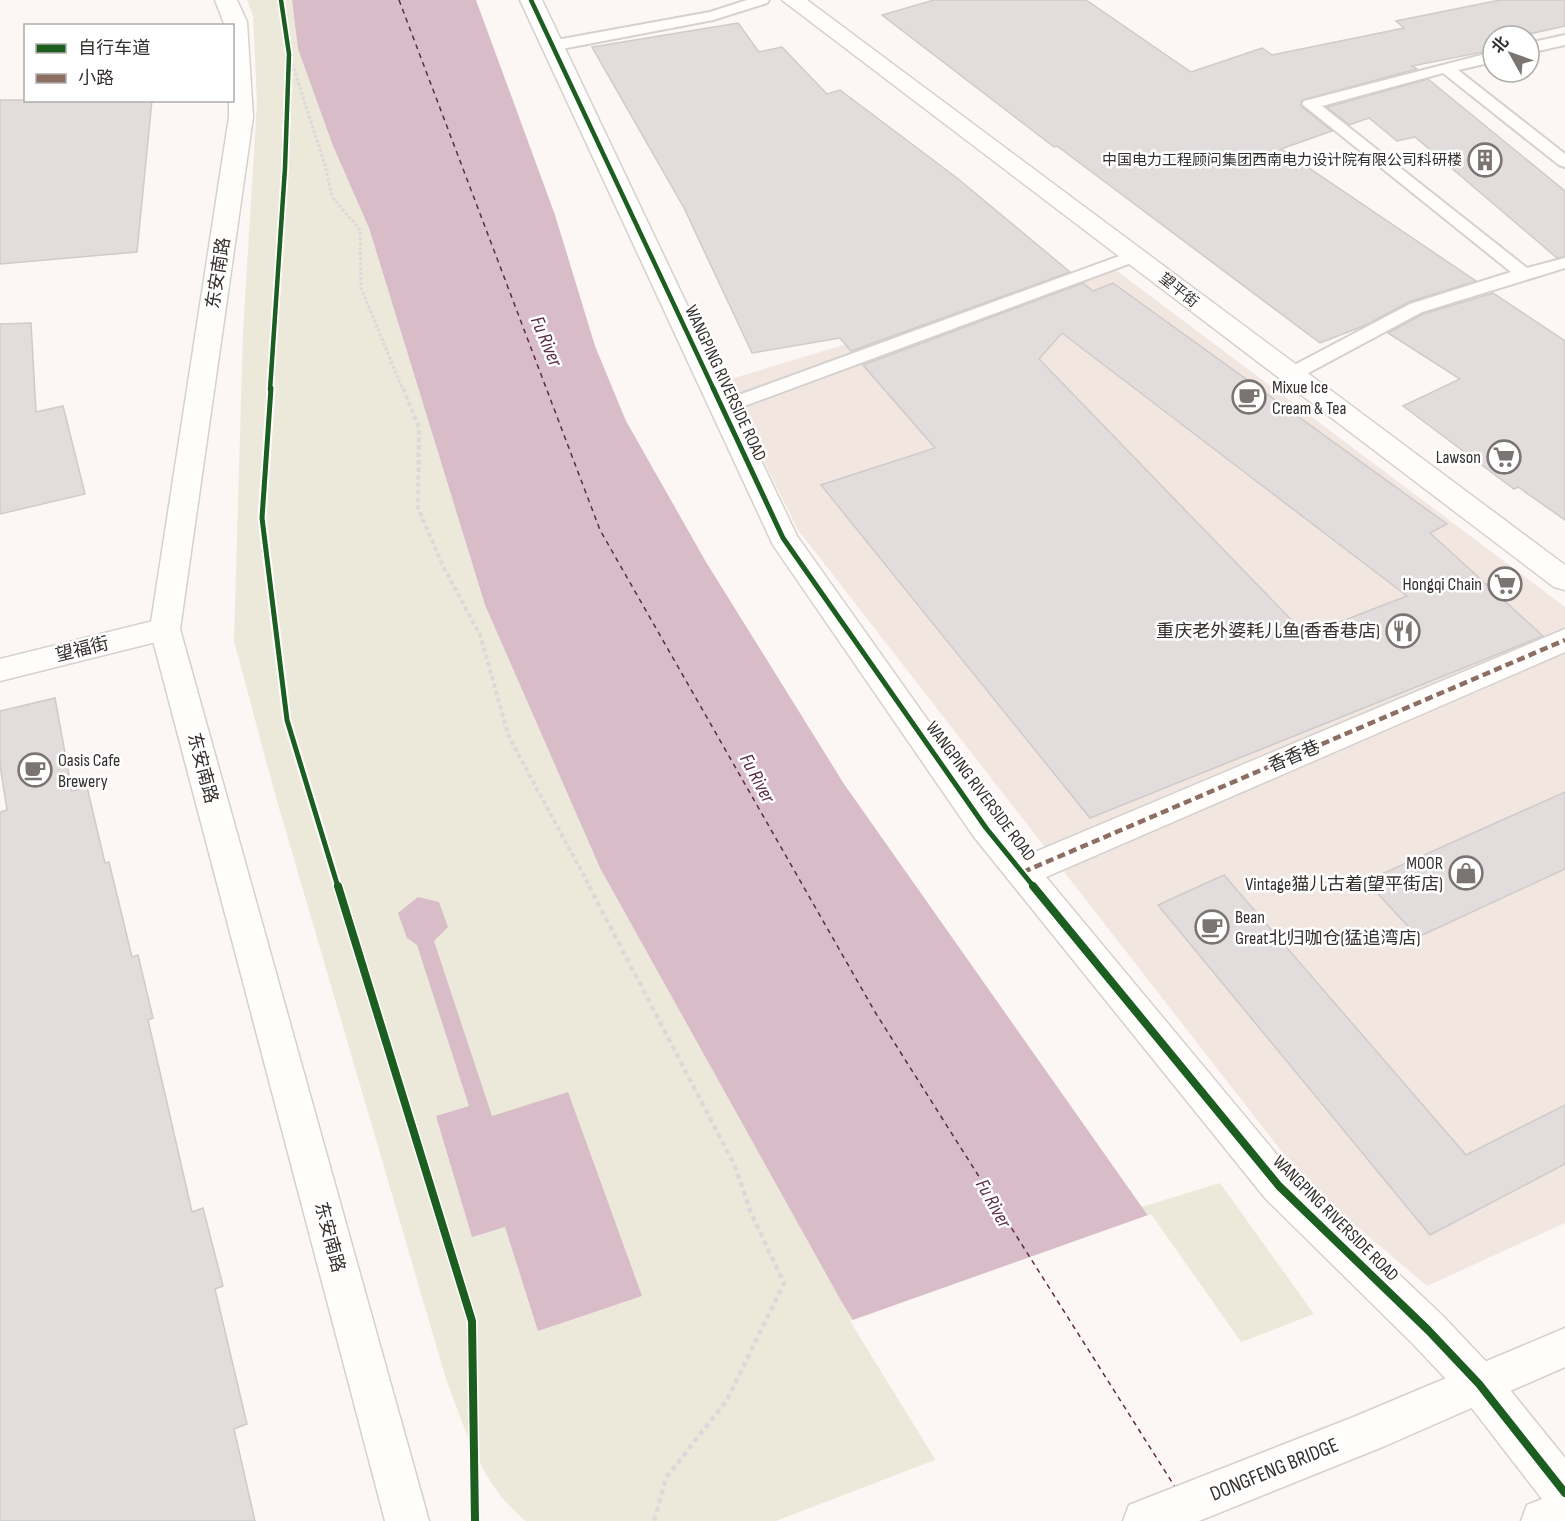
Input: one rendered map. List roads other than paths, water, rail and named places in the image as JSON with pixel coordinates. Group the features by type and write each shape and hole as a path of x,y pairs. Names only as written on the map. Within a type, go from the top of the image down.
{"street":[{"name":"东安南路","path":"226,0 236,22 241,117 165,629 407,1521"},
{"name":"WANGPING RIVERSIDE ROAD","path":"531,0 783,538 986,828 1279,1186 1428,1330 1479,1383 1565,1493"},
{"path":"797,3 828,0"},
{"name":"望平街","path":"797,3 1136,255 1187,297 1565,580"},
{"name":"望福街","path":"0,670 165,629"},
{"name":"香香巷","path":"1023,872 1565,640"},
{"name":"DONGFENG BRIDGE","path":"1144,1521 1370,1431 1565,1347"},
{"path":"1543,1521 1565,1512"}],"lane":[{"path":"551,46 714,16 762,0"},
{"path":"1541,45 1565,40"},
{"path":"1481,60 1310,104 1524,274"},
{"path":"1446,68 1565,162"},
{"path":"721,408 1136,255"},
{"path":"1290,375 1416,308 1565,263"}],"water":[{"name":"Fu River","path":"292,0 476,0 555,215 595,346 626,421 706,562 844,784 1363,1521 977,1521 840,1299 600,868 485,605 369,228 333,146 298,49"},
{"path":"418,897 439,902 448,927 434,941 492,1116 568,1092 642,1296 538,1331 505,1227 472,1237 436,1116 469,1106 417,945 407,938 398,913"}],"place":[{"name":"中国电力工程顾问集团西南电力设计院有限公司科研楼","path":"1485,160"},
{"name":"Mixue Ice Cream & Tea","path":"1249,397"},
{"name":"Lawson","path":"1504,457"},
{"name":"Hongqi Chain","path":"1505,584"},
{"name":"重庆老外婆耗儿鱼(香香巷店)","path":"1403,631"},
{"name":"Oasis Cafe Brewery","path":"35,770"},
{"name":"MOOR Vintage猫儿古着(望平街店)","path":"1466,873"},
{"name":"Bean Great北归咖仓(猛追湾店)","path":"1212,927"}]}
